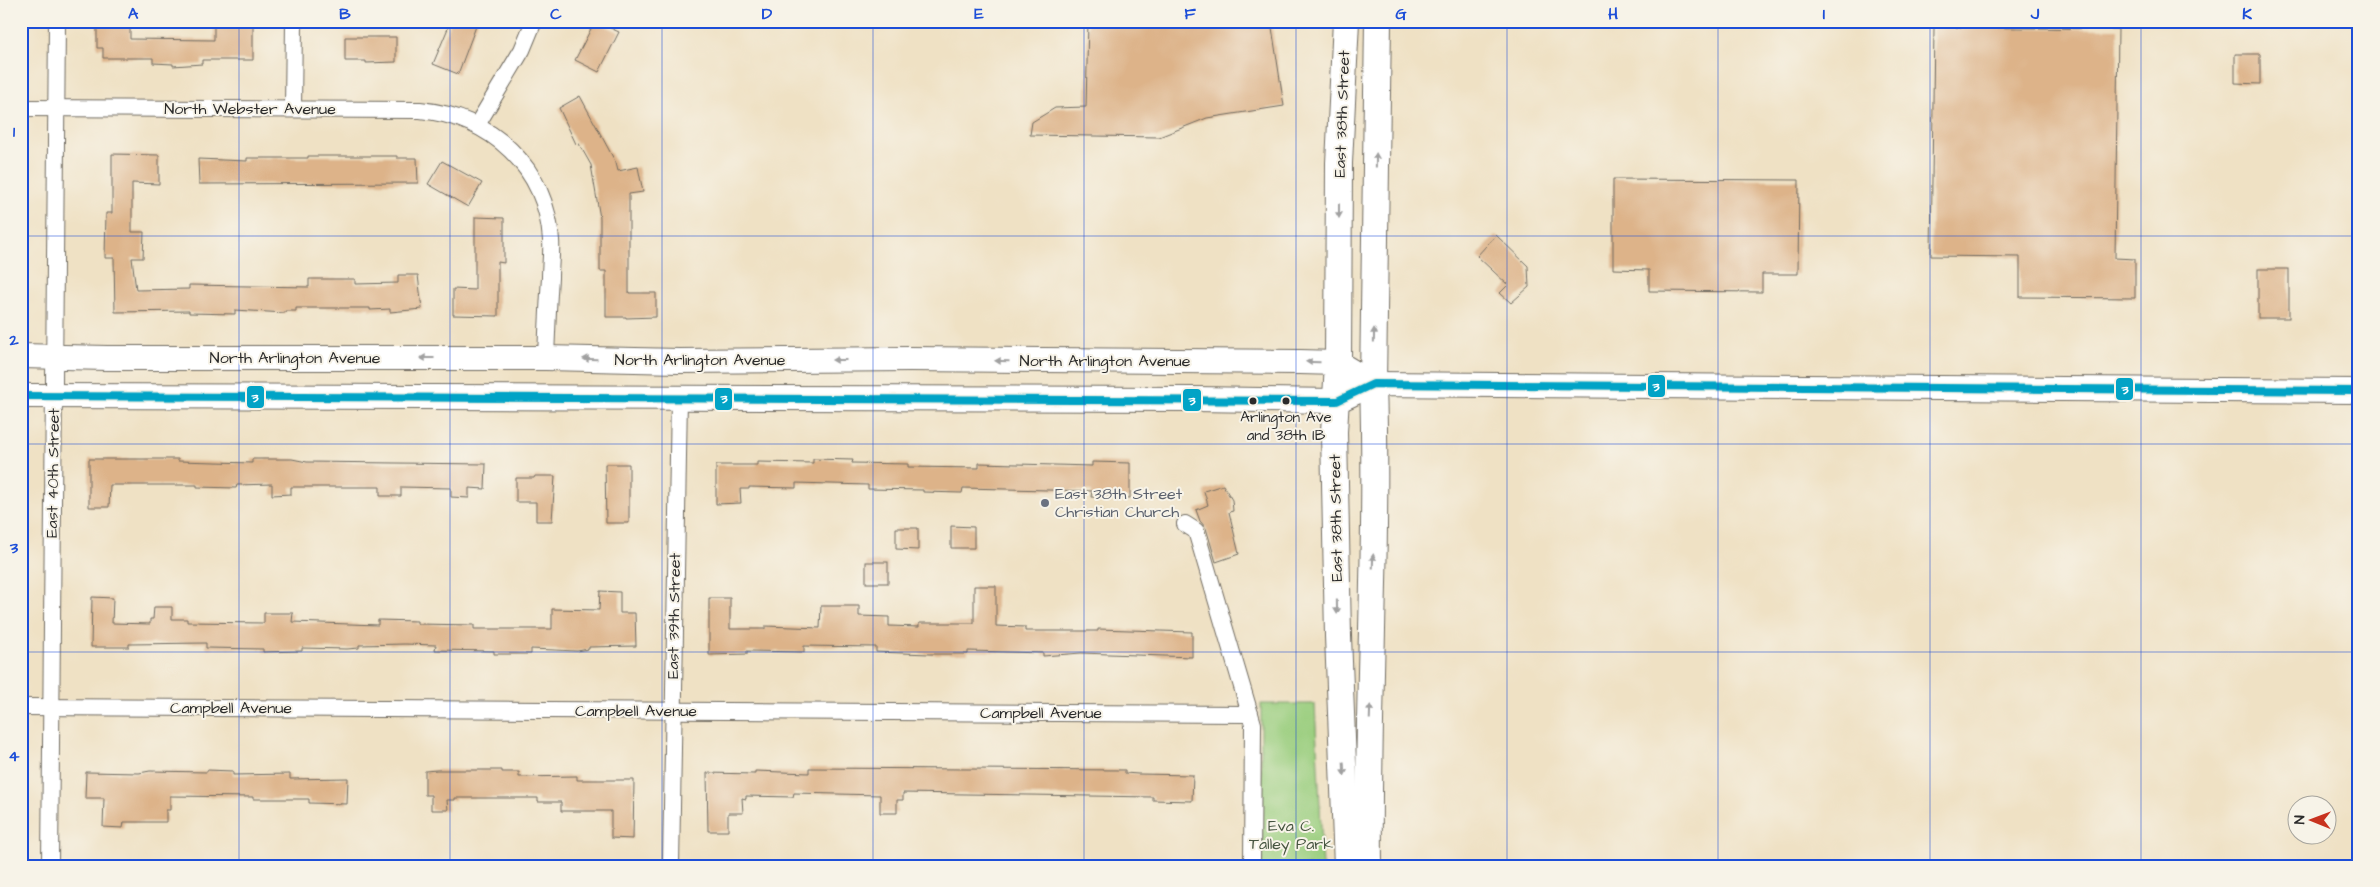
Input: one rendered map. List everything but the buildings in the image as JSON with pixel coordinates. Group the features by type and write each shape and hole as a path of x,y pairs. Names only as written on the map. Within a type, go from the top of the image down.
{"main road":[{"name":"East 38th Street","path":"1346,21 1339,162 1338,362 1334,432 1338,636 1347,866"},
{"name":"East 38th Street","path":"1369,866 1369,746 1376,437 1373,384 1378,21"},
{"name":"North Arlington Avenue","path":"21,356 107,358 546,358 679,361 1338,362"},
{"path":"1338,362 1373,384"},
{"path":"21,396 1337,401 1373,384 2359,391"}],"street":[{"name":"East 40th Street","path":"50,866 56,21"},
{"path":"293,110 294,21"},
{"path":"534,21 522,50 477,125 501,141 526,169 541,194 549,222 551,241 546,358"},
{"name":"North Webster Avenue","path":"21,108 420,110 446,114 477,125"},
{"name":"East 39th Street","path":"670,866 679,397"},
{"path":"1185,524 1196,531 1253,724 1252,866"},
{"name":"Campbell Avenue","path":"21,707 1250,714"}],"green space":[{"name":"Eva C. Talley Park","path":"1261,704 1315,704 1323,866 1261,866"}],"transit line":[{"name":"3","path":"21,396 1337,401 1373,384 2359,391"}],"place":[{"name":"Arlington Ave and 38th IB","path":"1286,401"},
{"name":"East 38th Street Christian Church","path":"1045,503"}]}
